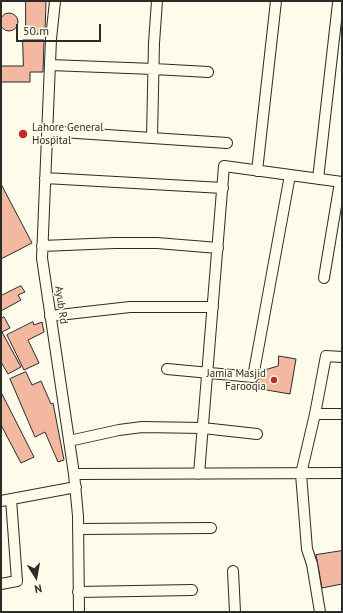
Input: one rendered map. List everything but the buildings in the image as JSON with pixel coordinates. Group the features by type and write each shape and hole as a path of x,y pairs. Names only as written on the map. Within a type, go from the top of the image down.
{"street":[{"name":"Ayub Rd","path":"55,1 51,39 42,258 76,488 79,612"},
{"path":"152,138 157,1"},
{"path":"257,170 276,1"},
{"path":"318,179 338,3 342,4"},
{"path":"50,65 208,72"},
{"path":"47,131 227,143"},
{"path":"199,474 224,166 341,182 324,278"},
{"path":"167,369 254,376 290,175"},
{"path":"45,178 223,188"},
{"path":"42,246 157,243 218,248"},
{"path":"50,316 130,307 213,306"},
{"path":"320,612 312,564 307,549 301,474 315,414 326,356 342,357"},
{"path":"315,414 342,414"},
{"path":"69,441 119,430 142,427 203,428 257,434"},
{"path":"74,474 342,473"},
{"path":"1,584 17,581 6,500 76,488"},
{"path":"78,529 211,528"},
{"path":"233,571 236,612"},
{"path":"78,592 192,590"}],"place":[{"name":"Lahore General Hospital","path":"23,134"},
{"name":"Jamia Masjid Farooqia","path":"274,380"}]}
